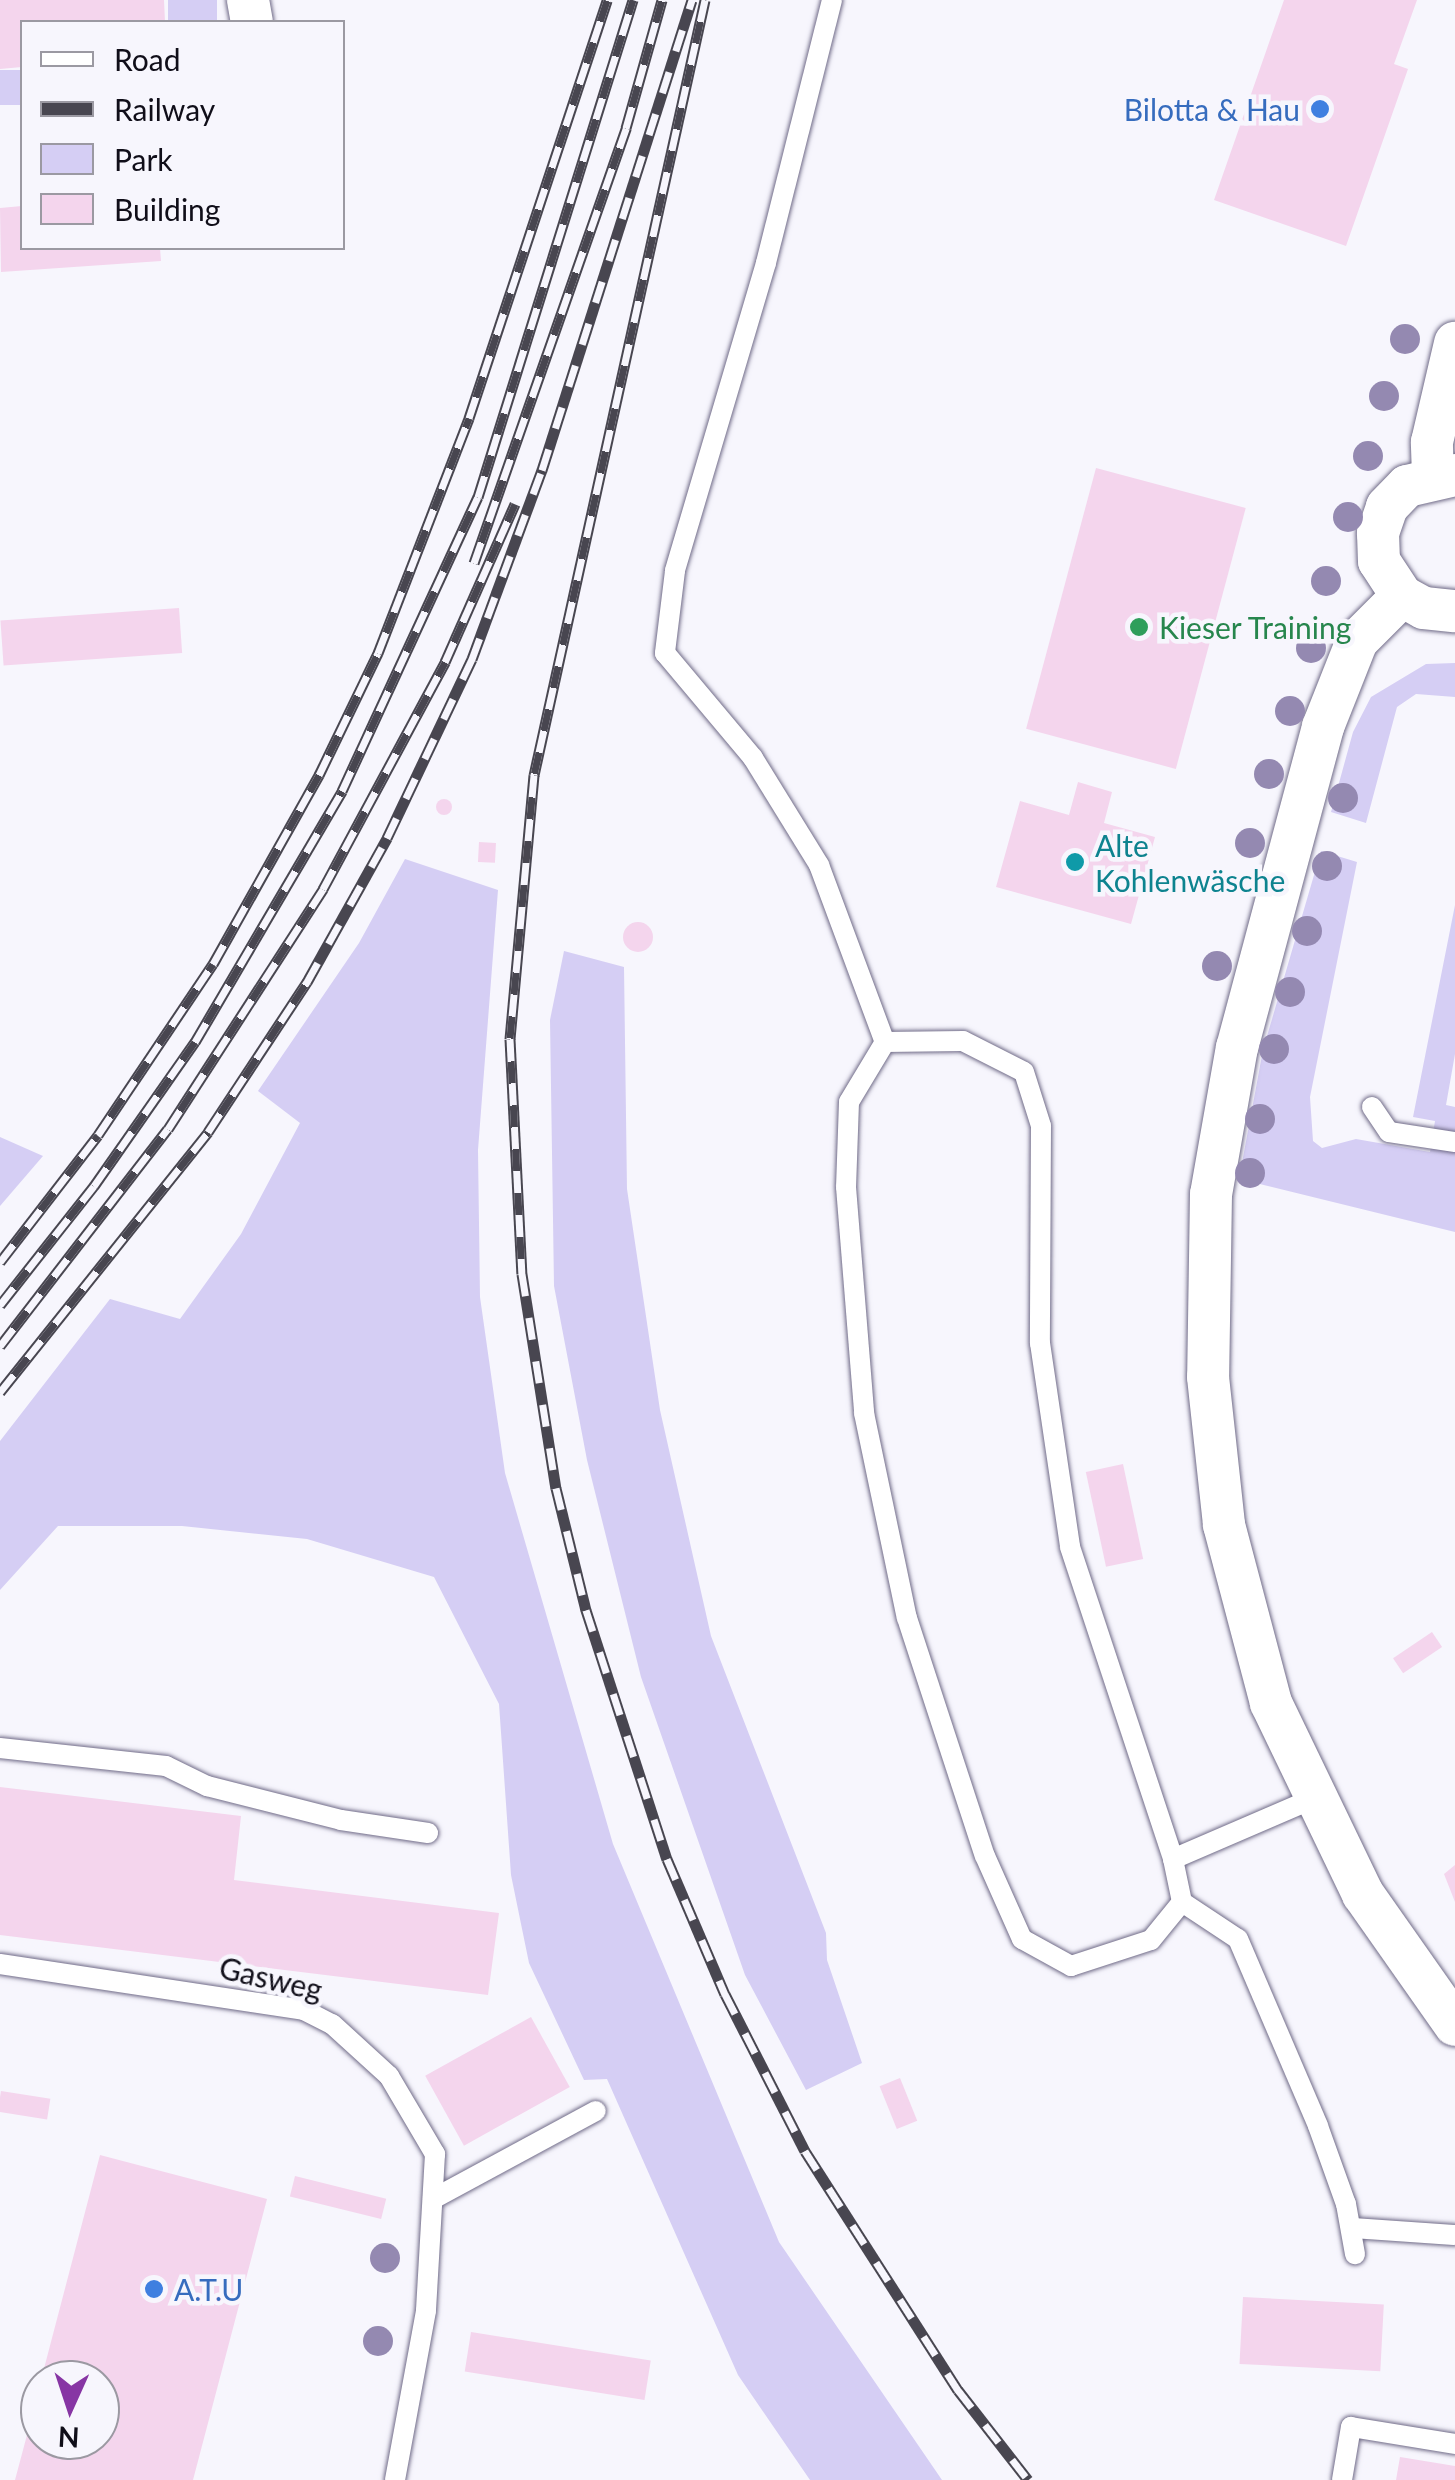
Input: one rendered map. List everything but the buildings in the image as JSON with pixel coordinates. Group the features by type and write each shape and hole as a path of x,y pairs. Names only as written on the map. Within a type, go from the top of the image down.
{"street":[{"path":"1455,343 1432,442 1444,476 1407,486 1387,507 1378,533 1379,561 1402,596 1424,608 1455,611"},
{"path":"1402,596 1357,641 1323,728 1236,1048 1212,1194 1208,1377 1224,1525 1271,1703 1312,1799 1363,1894 1455,2025"}],"lane":[{"path":"832,0 766,263 675,571 666,654 753,758 819,865 885,1042"},
{"path":"885,1042 963,1040 1024,1072 1041,1126 1040,1343 1070,1547 1173,1858 1182,1902 1238,1939 1318,2126 1352,2228 1355,2254"},
{"path":"885,1042 849,1102 846,1187 864,1413 908,1618 985,1856 1022,1939 1071,1966 1151,1940 1182,1902"},
{"path":"1372,1107 1389,1132 1455,1142"},
{"path":"0,1748 166,1766 207,1786 340,1820 428,1833"},
{"path":"1173,1858 1312,1799"},
{"name":"Gasweg","path":"0,1964 268,2002 332,2024 364,2050 412,2108 435,2154 433,2199 426,2311 395,2480"},
{"path":"433,2199 596,2110"},
{"path":"1352,2228 1455,2235"},
{"path":"1342,2480 1352,2427 1455,2444"}],"green space":[{"path":"168,0 217,0 217,20 168,20"},
{"path":"0,70 20,70 20,105 0,105"},
{"path":"1455,663 1455,697 1416,694 1397,707 1366,823 1331,812 1353,732 1371,697 1426,664"},
{"path":"1321,851 1357,862 1310,1097 1313,1141 1322,1148 1356,1139 1430,1152 1435,1121 1413,1117 1455,905 1455,1054 1446,1105 1455,1107 1455,1232 1239,1179 1263,1050"},
{"path":"405,859 498,890 478,1150 480,1297 505,1473 613,1844 779,2242 942,2480 810,2480 738,2375 607,2079 584,2080 529,1963 511,1875 499,1704 434,1577 307,1539 182,1526 58,1526 0,1590 0,1441 110,1299 180,1319 241,1234 300,1123 258,1091 359,943"},
{"path":"564,951 624,967 627,1189 660,1410 711,1636 826,1933 827,1960 862,2063 806,2090 745,1975 641,1677 587,1460 554,1286 550,1020"},
{"path":"0,1137 43,1156 0,1206"}],"railway":[{"path":"0,1262 98,1135 213,964 319,775 378,653 469,418 607,0"},
{"path":"0,1305 94,1186 195,1042 342,791 478,497 633,0"},
{"path":"474,563 626,128 662,0"},
{"path":"0,1392 208,1132 307,982 387,838 472,659 542,470 692,0"},
{"path":"705,0 534,775 510,1039 522,1274 556,1488 586,1610 667,1859 725,1994 805,2151 958,2390 1028,2480"},
{"path":"0,1346 168,1129 323,889 445,662 515,504"}],"place":[{"name":"Bilotta & Hau","path":"1320,109"},
{"name":"Kieser Training","path":"1139,627"},
{"name":"Alte Kohlenwäsche","path":"1075,862"},
{"name":"A.T.U","path":"154,2289"}]}
